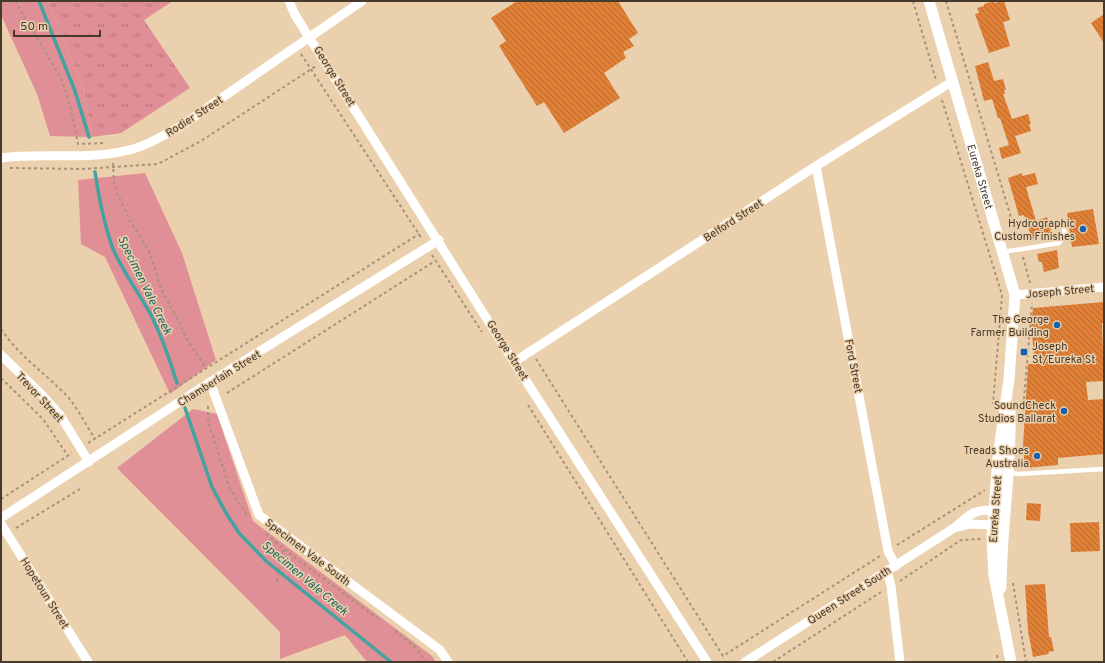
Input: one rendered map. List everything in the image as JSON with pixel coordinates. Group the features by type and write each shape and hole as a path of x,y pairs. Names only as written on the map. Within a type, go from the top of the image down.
{"street":[{"name":"George Street","path":"289,1 295,15 439,240 514,362 707,662"},
{"name":"Rodier Street","path":"1,158 19,156 112,154 140,146 181,126 362,1"},
{"name":"Eureka Street","path":"929,1 1015,294 1009,379 1000,444 992,525 994,576 1003,615 1011,662"},
{"name":"Belford Street","path":"514,362 816,166 953,81"},
{"name":"Ford Street","path":"816,166 888,551 896,566"},
{"name":"Chamberlain Street","path":"1,518 210,382 439,240"},
{"name":"Joseph Street","path":"1015,294 1104,287"},
{"name":"Trevor Street","path":"1,355 52,406 68,428 89,462"},
{"name":"Eureka Street","path":"1003,615 1002,565 1010,428 1009,379"},
{"name":"Specimen Vale South","path":"210,382 259,515 440,650 448,662"},
{"path":"993,510 1005,511"},
{"name":"Queen Street South","path":"745,662 954,528 969,515 976,511 993,510"},
{"path":"992,525 1005,511"},
{"name":"Hopetoun Street","path":"1,524 88,662"},
{"name":"Queen Street South","path":"954,528 970,524 992,525"},
{"path":"887,571 891,586 900,662"}],"lane":[{"path":"1003,252 1059,243 1065,236 1063,224"},
{"path":"1008,472 1018,474 1104,469"}],"path":[{"path":"14,1 61,78 70,105 78,144 110,142 114,167 114,183 117,193 129,218 150,253 160,289 179,322 186,338 206,368"},
{"path":"912,1 1002,295 993,404"},
{"path":"946,1 1033,293 1022,428"},
{"path":"296,47 482,333"},
{"path":"1,499 418,234"},
{"path":"227,393 435,261"},
{"path":"1,329 22,354 69,398 95,439"},
{"path":"530,351 723,656 986,489"},
{"path":"1,378 43,419 68,456"},
{"path":"525,400 688,662"},
{"path":"13,529 80,489"},
{"path":"773,662 961,540 992,539"},
{"path":"277,582 283,549"},
{"path":"1013,581 1026,662"}],"green space":[{"path":"1,1 48,1 84,91 92,137 50,136 37,94 1,15"},
{"path":"48,1 173,1 144,20 190,88 121,133 92,137 84,91"},
{"path":"145,173 182,253 216,360 170,394 105,257 81,244 78,180"},
{"path":"193,409 217,414 253,521 432,656 436,662 367,662 345,635 280,659 280,632 117,468"}],"building":[{"path":"517,1 618,1 638,33 629,39 634,46 623,52 626,58 604,73 620,98 564,133 544,102 537,106 499,46 506,41 491,18"},
{"path":"993,1 994,3 1004,1 1010,20 1003,22 1010,46 989,53 975,14 979,13 977,8"},
{"path":"1104,14 1104,43 1091,23"},
{"path":"988,62 994,81 1003,79 1006,90 1004,90 1005,94 1003,94 1012,119 1028,114 1031,124 1029,124 1031,131 1015,136 1021,153 1002,159 999,148 1009,145 992,99 984,101 975,66"},
{"path":"1022,173 1022,176 1035,173 1038,184 1026,187 1036,221 1047,217 1052,234 1032,239 1024,215 1019,216 1008,178"},
{"name":"Hydrographic Custom Finishes","path":"1093,209 1099,244 1072,247 1067,213"},
{"path":"1057,250 1059,268 1044,272 1042,262 1039,262 1037,254"},
{"name":"SoundCheck Studios Ballarat","path":"1104,302 1104,323 1102,323 1104,381 1086,382 1088,400 1104,399 1104,454 1058,458 1058,465 1025,468 1023,446 1028,364 1035,364 1031,326 1033,308"},
{"path":"1027,503 1041,504 1040,521 1026,520"},
{"path":"1099,522 1100,551 1071,552 1070,523"},
{"path":"1045,584 1049,637 1051,637 1054,651 1048,652 1049,654 1033,657 1028,631 1025,585"}],"waterway":[{"name":"Specimen Vale Creek","path":"39,1 75,91 89,137"},
{"name":"Specimen Vale Creek","path":"95,172 102,211 113,249 121,266 155,323 166,349 177,383"},
{"name":"Specimen Vale Creek","path":"185,408 212,487 239,533 266,561 391,662"}],"place":[{"name":"Hydrographic Custom Finishes","path":"1083,229"},
{"name":"The George Farmer Building","path":"1057,325"},
{"name":"Joseph St/Eureka St","path":"1024,352"},
{"name":"SoundCheck Studios Ballarat","path":"1064,411"},
{"name":"Treads Shoes Australia","path":"1037,456"}]}
